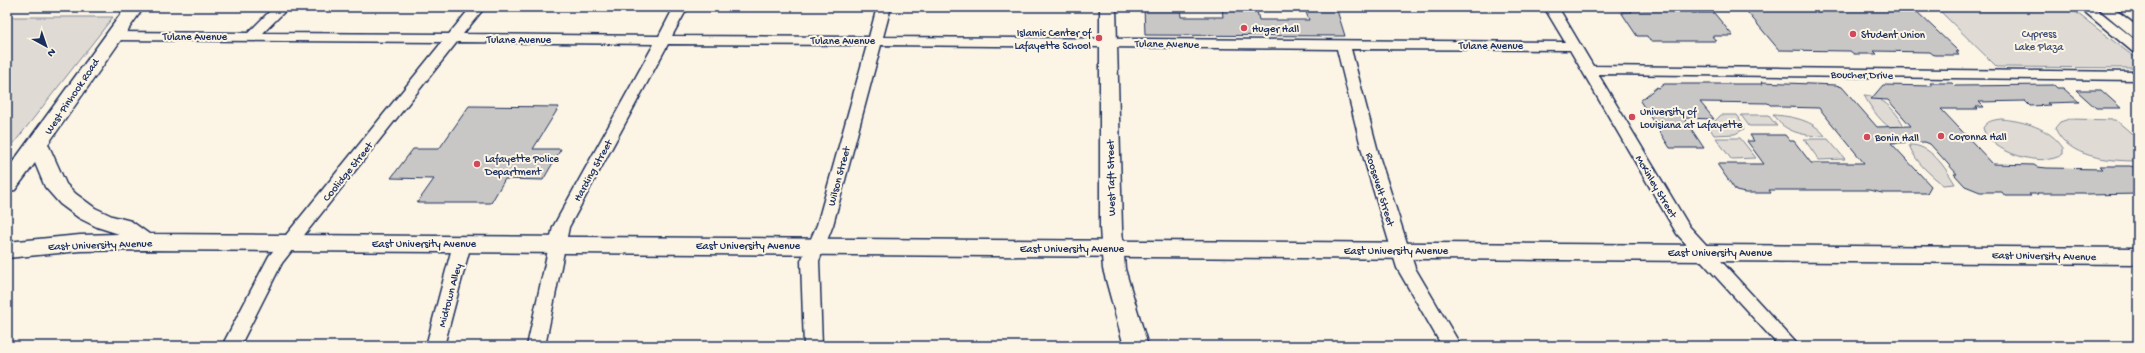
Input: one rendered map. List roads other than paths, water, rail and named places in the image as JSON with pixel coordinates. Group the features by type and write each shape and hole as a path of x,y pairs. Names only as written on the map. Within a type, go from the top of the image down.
{"main road":[{"name":"West Pinhook Road","path":"7,185 38,144 112,36 135,7"},
{"path":"38,144 56,187 68,199 87,213 105,222 123,226 144,242"},
{"name":"East University Avenue","path":"7,250 80,243 144,242 2138,256"}],"street":[{"path":"251,37 282,7"},
{"name":"Coolidge Street","path":"231,346 274,260 478,7"},
{"name":"Harding Street","path":"536,346 557,244 562,227 682,7"},
{"name":"Wilson Street","path":"813,346 810,261 825,225 884,7"},
{"name":"West Taft Street","path":"1108,7 1114,269 1136,346"},
{"name":"McKinley Street","path":"1551,7 1683,230 1790,346"},
{"path":"2086,7 2138,49"},
{"path":"2104,7 2138,34"},
{"name":"Tulane Avenue","path":"112,36 453,39 876,40 1573,46"},
{"name":"Roosevelt Street","path":"1343,44 1372,159 1409,275 1452,346"},
{"name":"Boucher Drive","path":"1587,70 2138,76"},
{"name":"Midtown Alley","path":"435,346 462,244"}],"place":[{"name":"Huger Hall","path":"1244,28"},
{"name":"Student Union","path":"1853,34"},
{"name":"Islamic Center of Lafayette School","path":"1099,38"},
{"name":"University of Louisiana at Lafayette","path":"1632,117"},
{"name":"Coronna Hall","path":"1941,136"},
{"name":"Bonin Hall","path":"1867,137"},
{"name":"Lafayette Police Department","path":"477,164"}],"park label":[{"name":"Cypress Lake Plaza","path":"2039,39"}]}
